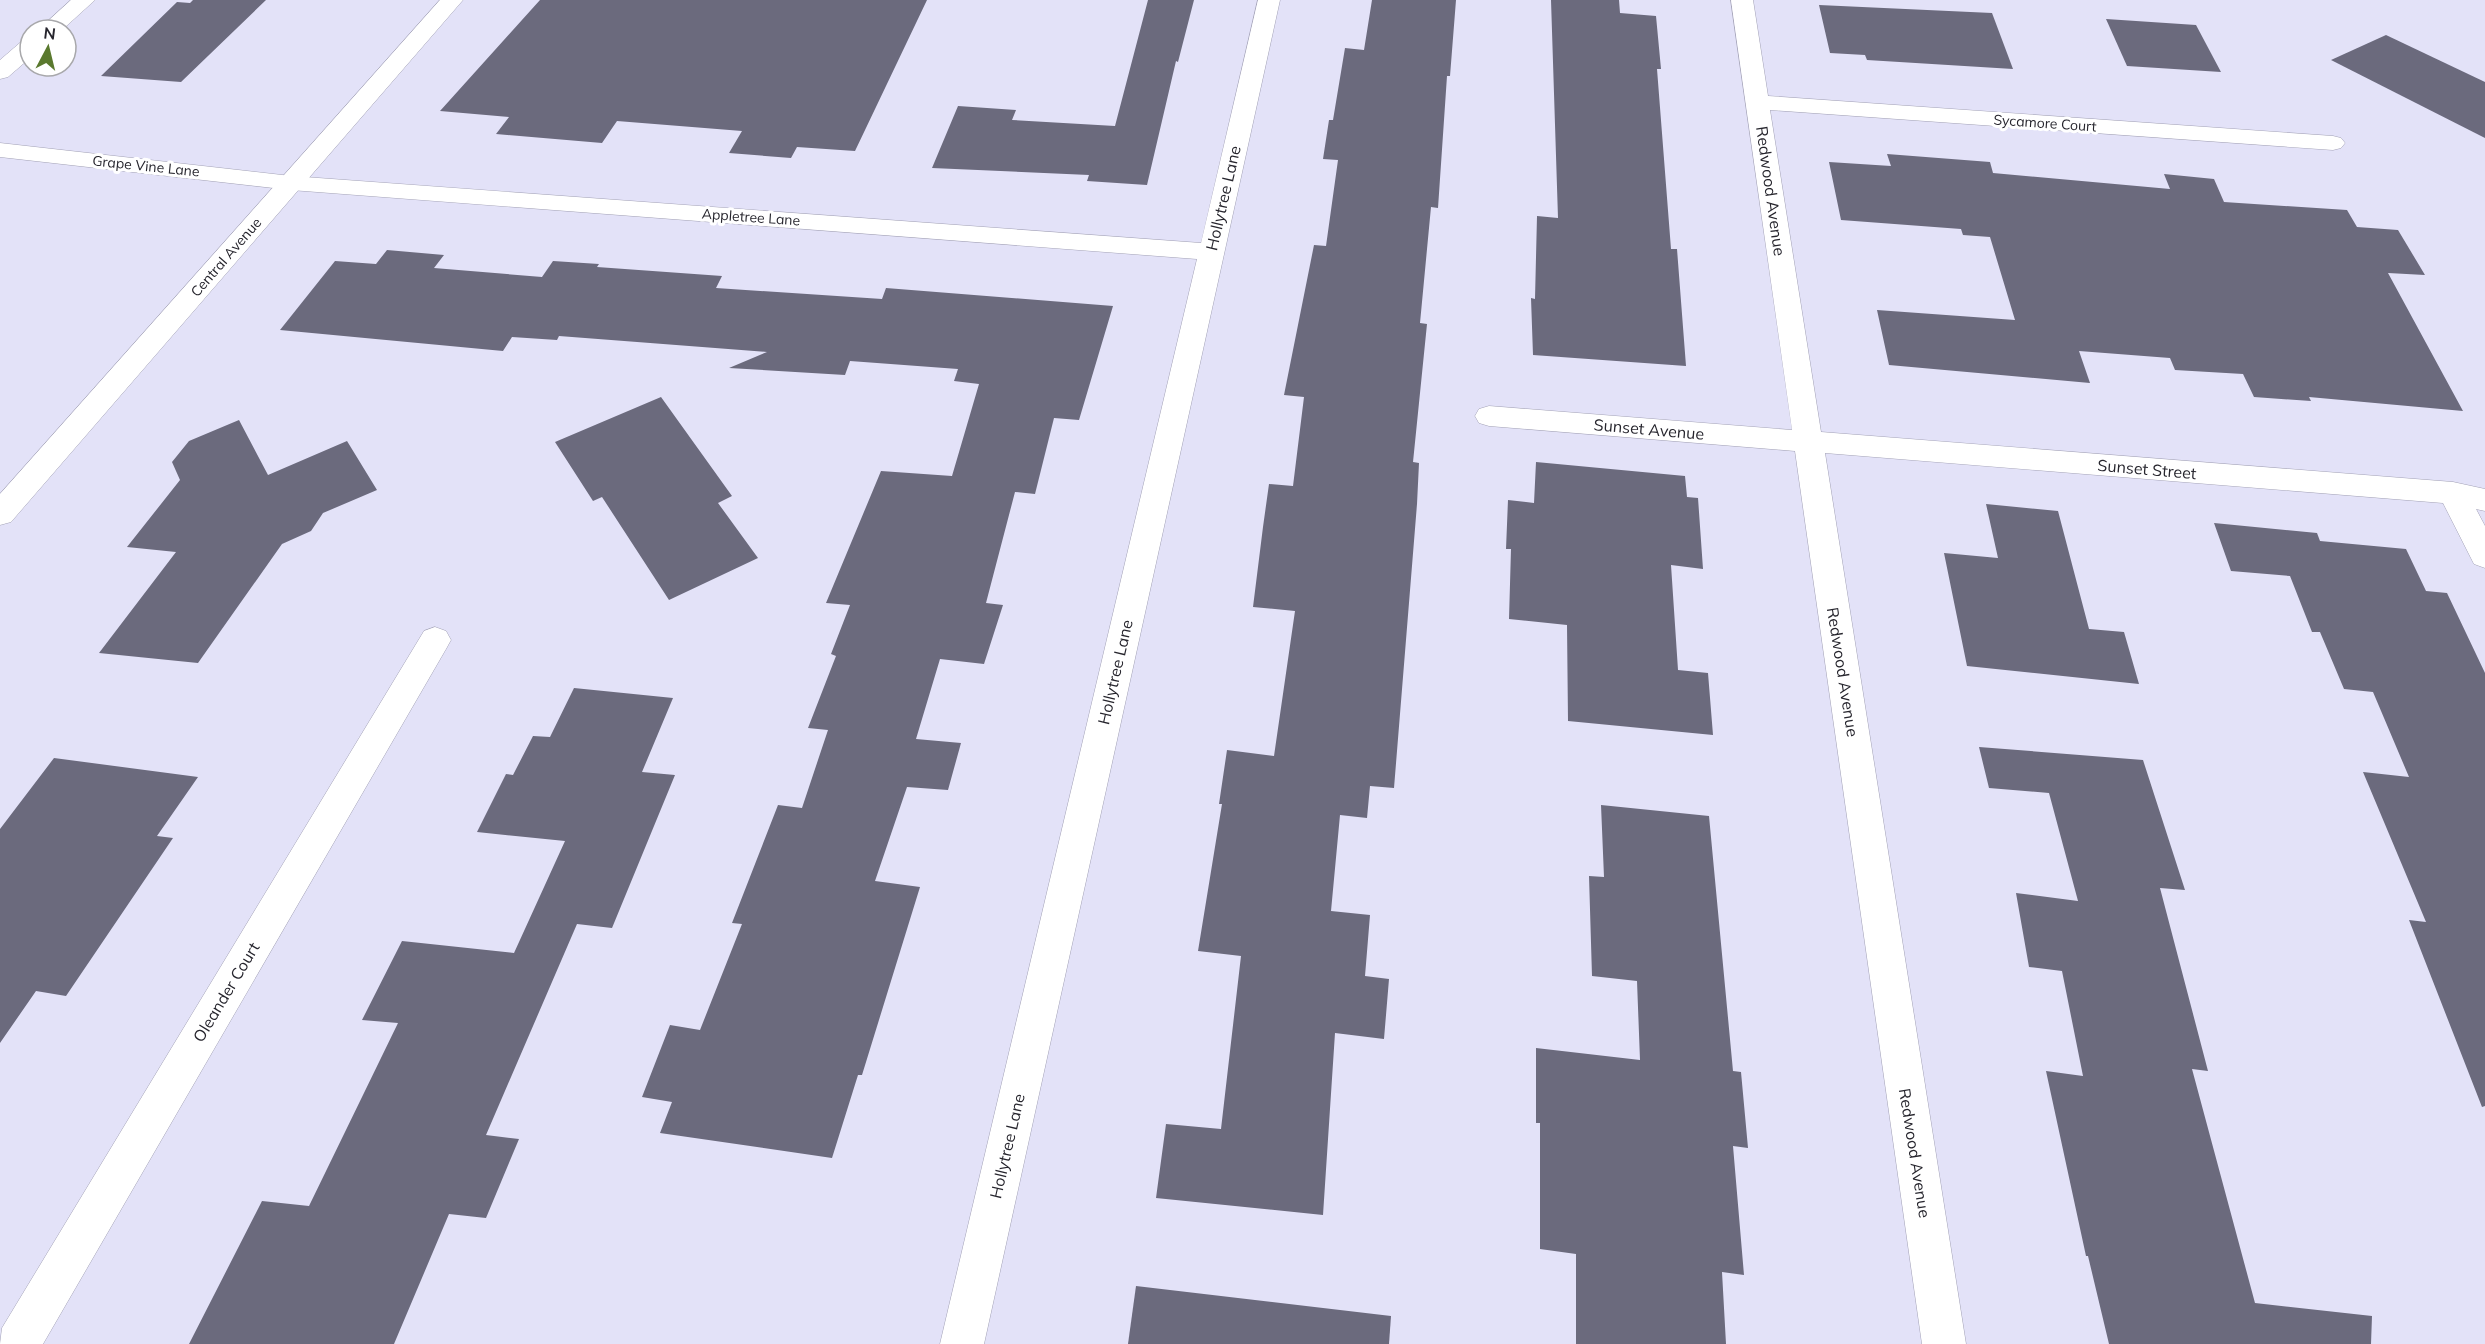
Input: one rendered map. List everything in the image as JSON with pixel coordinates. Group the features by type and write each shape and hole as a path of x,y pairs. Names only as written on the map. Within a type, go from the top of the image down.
{"street":[{"path":"63,18 84,0"},
{"name":"Central Avenue","path":"0,514 452,0"},
{"name":"Hollytree Lane","path":"962,1344 1269,0"},
{"name":"Redwood Avenue","path":"1742,0 1944,1344"},
{"path":"0,72 18,56"},
{"name":"Sycamore Court","path":"1758,102 2333,143"},
{"name":"Grape Vine Lane","path":"0,150 291,183"},
{"name":"Appletree Lane","path":"291,183 1211,252"},
{"name":"Sunset Avenue","path":"1489,416 1809,442"},
{"name":"Sunset Street","path":"1809,442 2453,493 2485,500"},
{"path":"2453,493 2485,556"},
{"name":"Oleander Court","path":"18,1344 435,640"}],"building":[{"path":"193,0 266,0 181,82 101,76 177,2 190,3"},
{"path":"540,0 927,0 855,151 797,147 791,158 729,153 742,131 617,121 602,143 496,134 509,117 440,111"},
{"path":"1148,0 1194,0 1178,62 1176,61 1147,185 1087,181 1089,175 932,168 958,106 1016,110 1012,120 1115,126"},
{"path":"1372,0 1456,0 1450,76 1447,76 1438,208 1431,207 1420,323 1427,324 1413,462 1419,463 1417,504 1394,788 1370,786 1367,818 1340,815 1331,911 1370,915 1365,976 1389,979 1384,1039 1335,1033 1323,1215 1156,1198 1166,1124 1221,1129 1241,956 1198,951 1222,804 1219,804 1227,750 1274,756 1295,611 1253,607 1263,527 1269,484 1293,486 1304,397 1284,395 1314,245 1326,246 1338,160 1323,159 1329,120 1333,120 1345,48 1364,50"},
{"path":"1551,0 1619,0 1620,13 1656,16 1661,69 1657,69 1671,249 1677,249 1686,366 1533,355 1531,298 1535,299 1537,216 1558,218"},
{"path":"1819,5 1992,13 2013,69 1867,60 1865,55 1830,53"},
{"path":"2106,19 2196,25 2221,72 2127,66"},
{"path":"2386,35 2485,82 2485,138 2331,60"},
{"path":"1887,154 1990,162 1993,173 2170,189 2164,174 2214,179 2224,202 2347,210 2357,227 2398,230 2425,275 2388,273 2463,411 2309,397 2311,401 2254,397 2243,374 2175,370 2170,358 2079,351 2090,383 1889,365 1877,310 2015,320 1990,237 1963,235 1961,229 1841,220 1829,162 1891,166"},
{"path":"387,250 444,255 434,268 542,277 553,261 599,264 597,267 722,276 716,288 882,299 886,288 1113,306 1079,420 1054,418 1035,494 1015,492 986,603 1003,605 984,664 940,659 916,739 961,743 948,790 907,787 875,881 920,887 862,1075 858,1075 832,1158 660,1133 672,1102 642,1097 670,1025 700,1030 742,924 732,923 778,805 802,808 828,730 808,728 836,656 831,654 850,605 826,603 881,471 952,476 979,384 954,381 958,369 850,361 845,375 729,368 767,352 559,336 557,340 512,337 503,351 280,330 335,261 376,264"},
{"path":"661,397 732,496 718,503 758,558 669,600 602,497 593,501 555,442"},
{"path":"239,420 268,475 347,441 377,490 323,513 311,531 282,544 198,663 99,653 176,552 127,547 180,480 172,462 189,441"},
{"path":"1536,462 1685,476 1687,497 1698,498 1703,569 1671,565 1678,670 1708,673 1713,735 1568,721 1567,625 1509,619 1511,549 1506,549 1508,500 1534,503"},
{"path":"1986,504 2058,511 2089,629 2124,632 2139,684 1967,666 1944,553 1998,558"},
{"path":"2214,523 2317,533 2320,541 2406,549 2426,591 2447,593 2485,673 2485,1106 2482,1107 2409,920 2426,922 2363,772 2409,777 2373,692 2344,689 2320,632 2312,632 2290,576 2231,571"},
{"path":"574,688 673,698 642,772 675,775 612,928 577,924 486,1135 519,1139 486,1218 449,1214 394,1344 189,1344 262,1201 309,1206 398,1023 362,1020 402,941 514,953 565,841 477,832 506,774 513,775 533,736 550,737"},
{"path":"1979,747 2143,760 2185,890 2160,888 2208,1071 2192,1069 2255,1303 2372,1316 2371,1344 2109,1344 2088,1256 2086,1256 2046,1071 2083,1076 2062,971 2029,967 2016,893 2078,901 2049,793 1989,788"},
{"path":"54,758 198,777 157,836 173,838 66,996 36,991 0,1043 0,829"},
{"path":"1601,805 1709,816 1733,1071 1741,1072 1748,1148 1733,1146 1744,1275 1722,1272 1726,1344 1576,1344 1576,1254 1540,1249 1540,1123 1536,1123 1536,1048 1640,1060 1637,981 1592,976 1589,876 1604,877"},
{"path":"1136,1286 1391,1316 1389,1344 1128,1344"}]}
